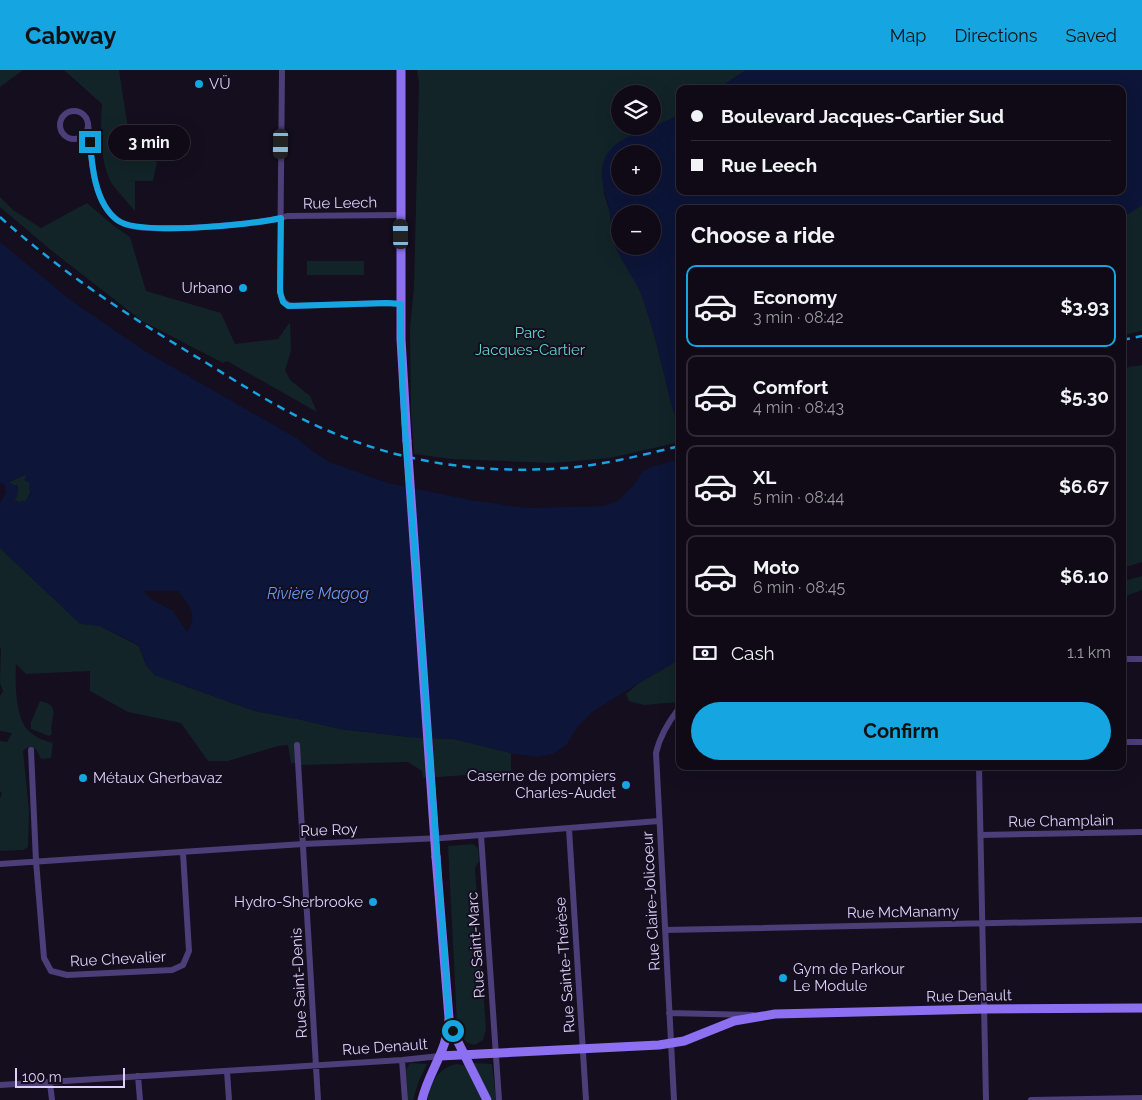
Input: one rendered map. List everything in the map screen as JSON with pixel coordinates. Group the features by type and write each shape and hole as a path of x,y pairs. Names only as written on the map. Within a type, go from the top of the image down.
{"main road":[{"path":"401,70 400,215 402,351 436,857 449,1018 447,1039 422,1100"},
{"name":"Rue Denault","path":"440,1056 583,1050 671,1043 692,1038 734,1021 792,1013 1142,1008"},
{"path":"449,1018 464,1054 487,1100"}],"street":[{"path":"282,70 280,292 283,302 288,306 401,304"},
{"path":"75,111 84,114 88,123 88,128 83,136 74,139 65,135 61,127 62,118 75,111"},
{"name":"Rue Leech","path":"88,123 92,159 99,190 110,213 118,221 128,225 189,228 287,216 400,215"},
{"path":"1126,659 1142,659"},
{"name":"Rue Claire-Jolicoeur","path":"674,1100 656,753 658,740 676,712"},
{"path":"1126,742 1142,742"},
{"name":"Rue Saint-Denis","path":"297,744 318,1100"},
{"name":"Rue Chevalier","path":"31,750 36,861 44,958 51,971 67,975 172,970 183,965 189,951 184,853"},
{"path":"979,770 986,1100"},
{"name":"Rue Roy","path":"0,864 303,844 481,835 659,821"},
{"name":"Rue Sainte-Thérèse","path":"569,829 586,1100"},
{"name":"Rue Champlain","path":"980,835 1142,832"},
{"name":"Rue Saint-Marc","path":"481,835 499,1100"},
{"name":"Rue McManamy","path":"664,930 1142,920"},
{"name":"Rue Denault","path":"669,1013 767,1015"},
{"name":"Rue Denault","path":"0,1085 316,1066 440,1056"},
{"path":"402,1060 405,1100"},
{"path":"227,1071 229,1100"},
{"path":"138,1076 140,1100"},
{"path":"50,1083 52,1100"},
{"path":"1031,1100 1142,1098"}],"green space":[{"path":"0,70 23,70 0,87"},
{"path":"64,70 119,70 132,155 157,162 153,181 135,181 135,211 112,184 105,167 101,134 102,104"},
{"name":"Parc Jacques-Cartier","path":"417,70 746,70 724,85 676,85 676,116 661,124 661,85 611,85 611,135 634,135 620,145 611,145 611,151 607,154 603,171 604,193 610,213 611,255 620,255 640,288 676,415 676,443 610,458 553,463 451,459 414,454 411,413 410,328 414,287 419,83"},
{"path":"0,197 13,210 41,228 87,203 130,237 146,291 221,313 235,344 278,339 290,322 291,351 285,370 290,380 310,396 317,412 227,361 223,363 142,321 52,251 0,207"},
{"path":"1142,205 1142,331 1126,334 1126,215"},
{"path":"307,261 364,261 364,275 307,275"},
{"path":"1142,365 1142,562 1126,567 1126,368"},
{"path":"27,474 30,494 26,501 19,502 13,500 17,497 18,485 12,486 9,482"},
{"path":"0,548 80,623 100,626 139,646 146,665 185,686 255,711 340,729 409,737 454,739 511,753 511,772 423,778 422,771 408,762 298,765 297,763 291,763 288,745 278,746 228,761 208,761 181,723 128,712 90,691 90,671 26,674 16,664 17,701 22,720 26,728 33,735 53,743 51,758 41,759 36,749 28,747 23,751 29,811 28,847 23,850 0,851 0,798 2,793 0,792 0,741 7,742 12,733 0,731 0,696 3,691 0,683"},
{"path":"1142,576 1142,590 1126,596 1126,580"},
{"path":"676,661 676,702 644,705 629,701 626,694 639,683"},
{"path":"40,701 47,703 53,710 52,734 49,736 31,729 31,722"},
{"path":"473,844 478,848 479,861 475,868 486,1029 483,1040 475,1045 467,1042 462,1037 457,1023 448,846"},
{"path":"410,1063 427,1064 418,1083 413,1100 408,1100 406,1070"},
{"path":"473,1063 492,1064 496,1100 492,1100"},
{"path":"457,1064 466,1066 484,1100 427,1100 433,1082 440,1072"}],"water":[{"path":"746,70 1142,70 1142,205 1126,215 1126,205 676,205 676,415 671,404 656,342 642,297 620,255 661,255 661,205 611,205 611,224 602,176 604,161 611,149 611,195 661,195 661,145 616,145 633,135 661,135 661,123 676,116 676,195 1126,195 1126,85 724,85"},
{"name":"Rivière Magog","path":"0,242 73,302 148,353 298,439 329,462 388,483 470,500 526,508 603,506 618,501 633,486 642,472 651,467 676,460 676,661 592,712 577,728 567,744 553,754 537,757 511,753 454,739 409,737 340,729 255,711 154,675 146,665 139,645 100,626 80,624 0,548 0,503 6,492 4,484 0,483","holes":["27,474 24,480 30,483 29,489 31,493 26,501 19,502 14,500 17,497 18,485 13,486 9,482","143,591 178,591 191,610 191,626 187,632 173,611 151,599"]}],"railway":[{"path":"0,217 72,275 148,327 283,409 336,434 363,444 420,460 477,468 506,469 580,467 676,447"},
{"path":"1126,339 1142,336"}],"place":[{"name":"VÜ","path":"199,84"},
{"name":"Urbano","path":"243,288"},
{"name":"Métaux Gherbavaz","path":"83,778"},
{"name":"Caserne de pompiers Charles-Audet","path":"626,785"},
{"name":"Hydro-Sherbrooke","path":"373,902"},
{"name":"Gym de Parkour Le Module","path":"783,978"}],"route":[{"path":"90,142 94,173 99,190 110,213 118,221 141,227 189,228 281,218 280,292 283,302 288,306 401,304 406,421 436,857 449,1018 453,1031"}]}
